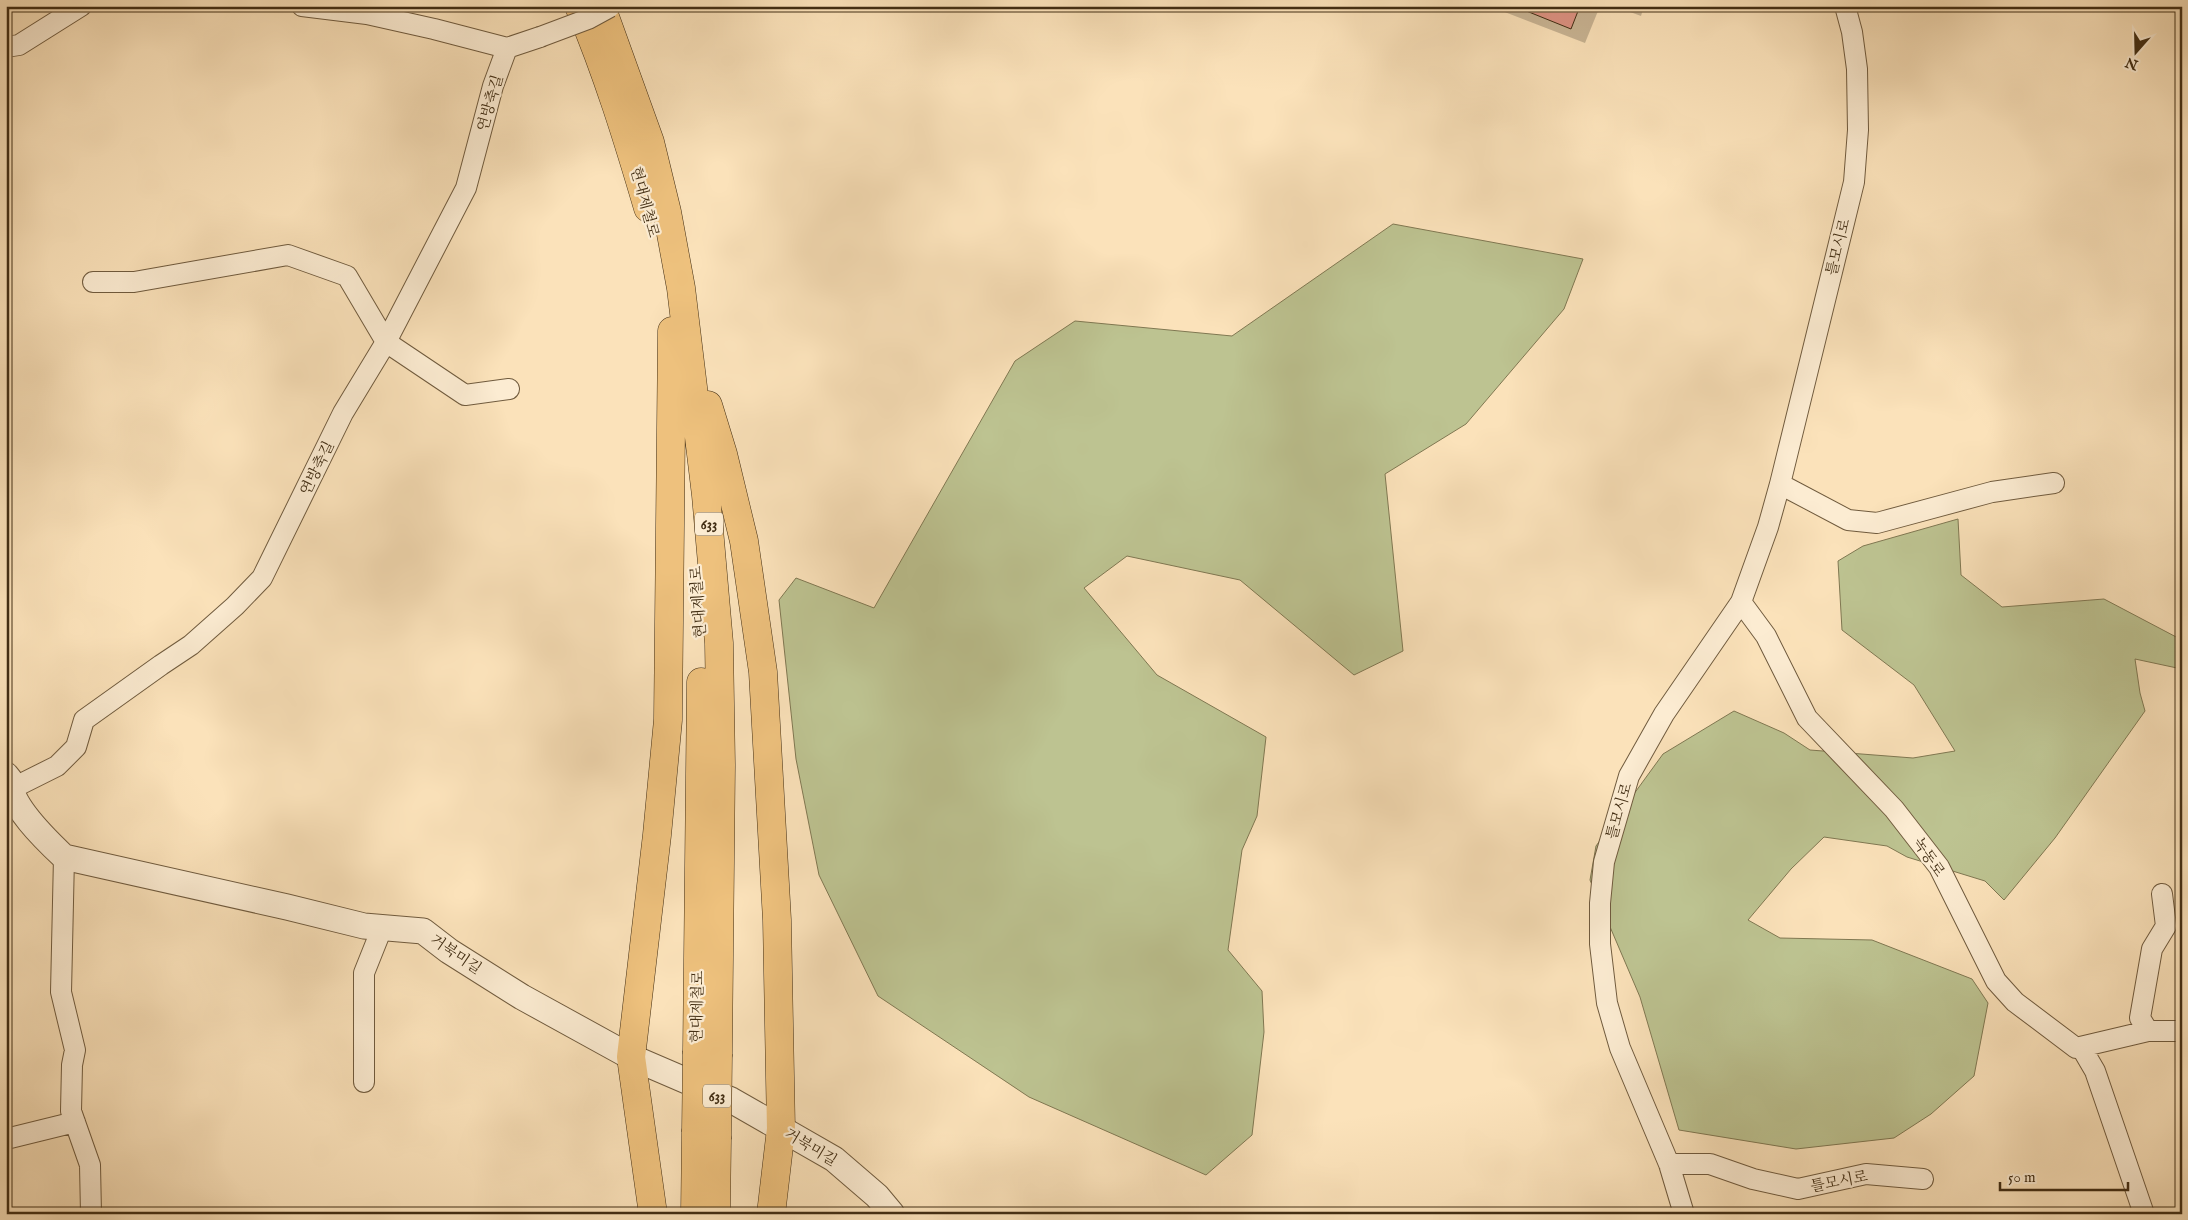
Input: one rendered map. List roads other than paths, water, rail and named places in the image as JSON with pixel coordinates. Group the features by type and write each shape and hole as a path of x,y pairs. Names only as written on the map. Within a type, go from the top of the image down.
{"highway":[{"name":"현대제철로","path":"579,6 594,41 621,119 652,220 680,333 706,495 719,643 721,766 707,1052 706,1135 695,1214"},
{"name":"현대제철로","path":"600,6 650,142 667,212 681,288 680,333"},
{"path":"653,1214 631,1057 657,835 668,720 680,333"},
{"path":"680,333 723,454 744,541 763,672 776,920 781,1129 771,1214"},
{"name":"현대제철로","path":"706,1135 716,1214"}],"street":[{"path":"6,47 19,44 80,6"},
{"path":"302,6 367,14 507,48 588,19 610,6"},
{"name":"틀모시로","path":"1684,1214 1669,1164 1620,1048 1608,1004 1600,944 1600,903 1604,862 1629,776 1664,714 1741,602 1768,526 1780,484 1854,182 1858,130 1857,69 1852,32 1845,6"},
{"name":"연방축길","path":"7,785 57,766 76,747 84,720 191,645 235,606 262,578 344,413 386,342 466,188 493,86 507,48"},
{"path":"93,282 134,282 288,256 347,276 386,342 464,396 509,389"},
{"path":"1780,484 1848,520 1877,523 1992,492 2054,483"},
{"name":"녹동로","path":"1741,602 1766,636 1807,718 1894,809 1939,867 1996,981 2015,1002 2076,1048 2081,1047"},
{"path":"7,785 20,808 44,838 64,857 62,992 75,1050 72,1065 72,1111 90,1165 91,1214"},
{"name":"거북미길","path":"64,857 287,906 364,926 423,931 449,951 522,997 631,1057 731,1100 834,1159 877,1196 892,1214"},
{"path":"2148,1031 2140,1018 2152,950 2166,926 2162,894"},
{"path":"364,1082 364,973 382,928"},
{"path":"2144,1214 2095,1071 2081,1047 2148,1031 2182,1031"},
{"path":"6,1139 75,1122"},
{"name":"틀모시로","path":"1669,1164 1710,1164 1754,1179 1798,1189 1866,1174 1923,1178"}]}
